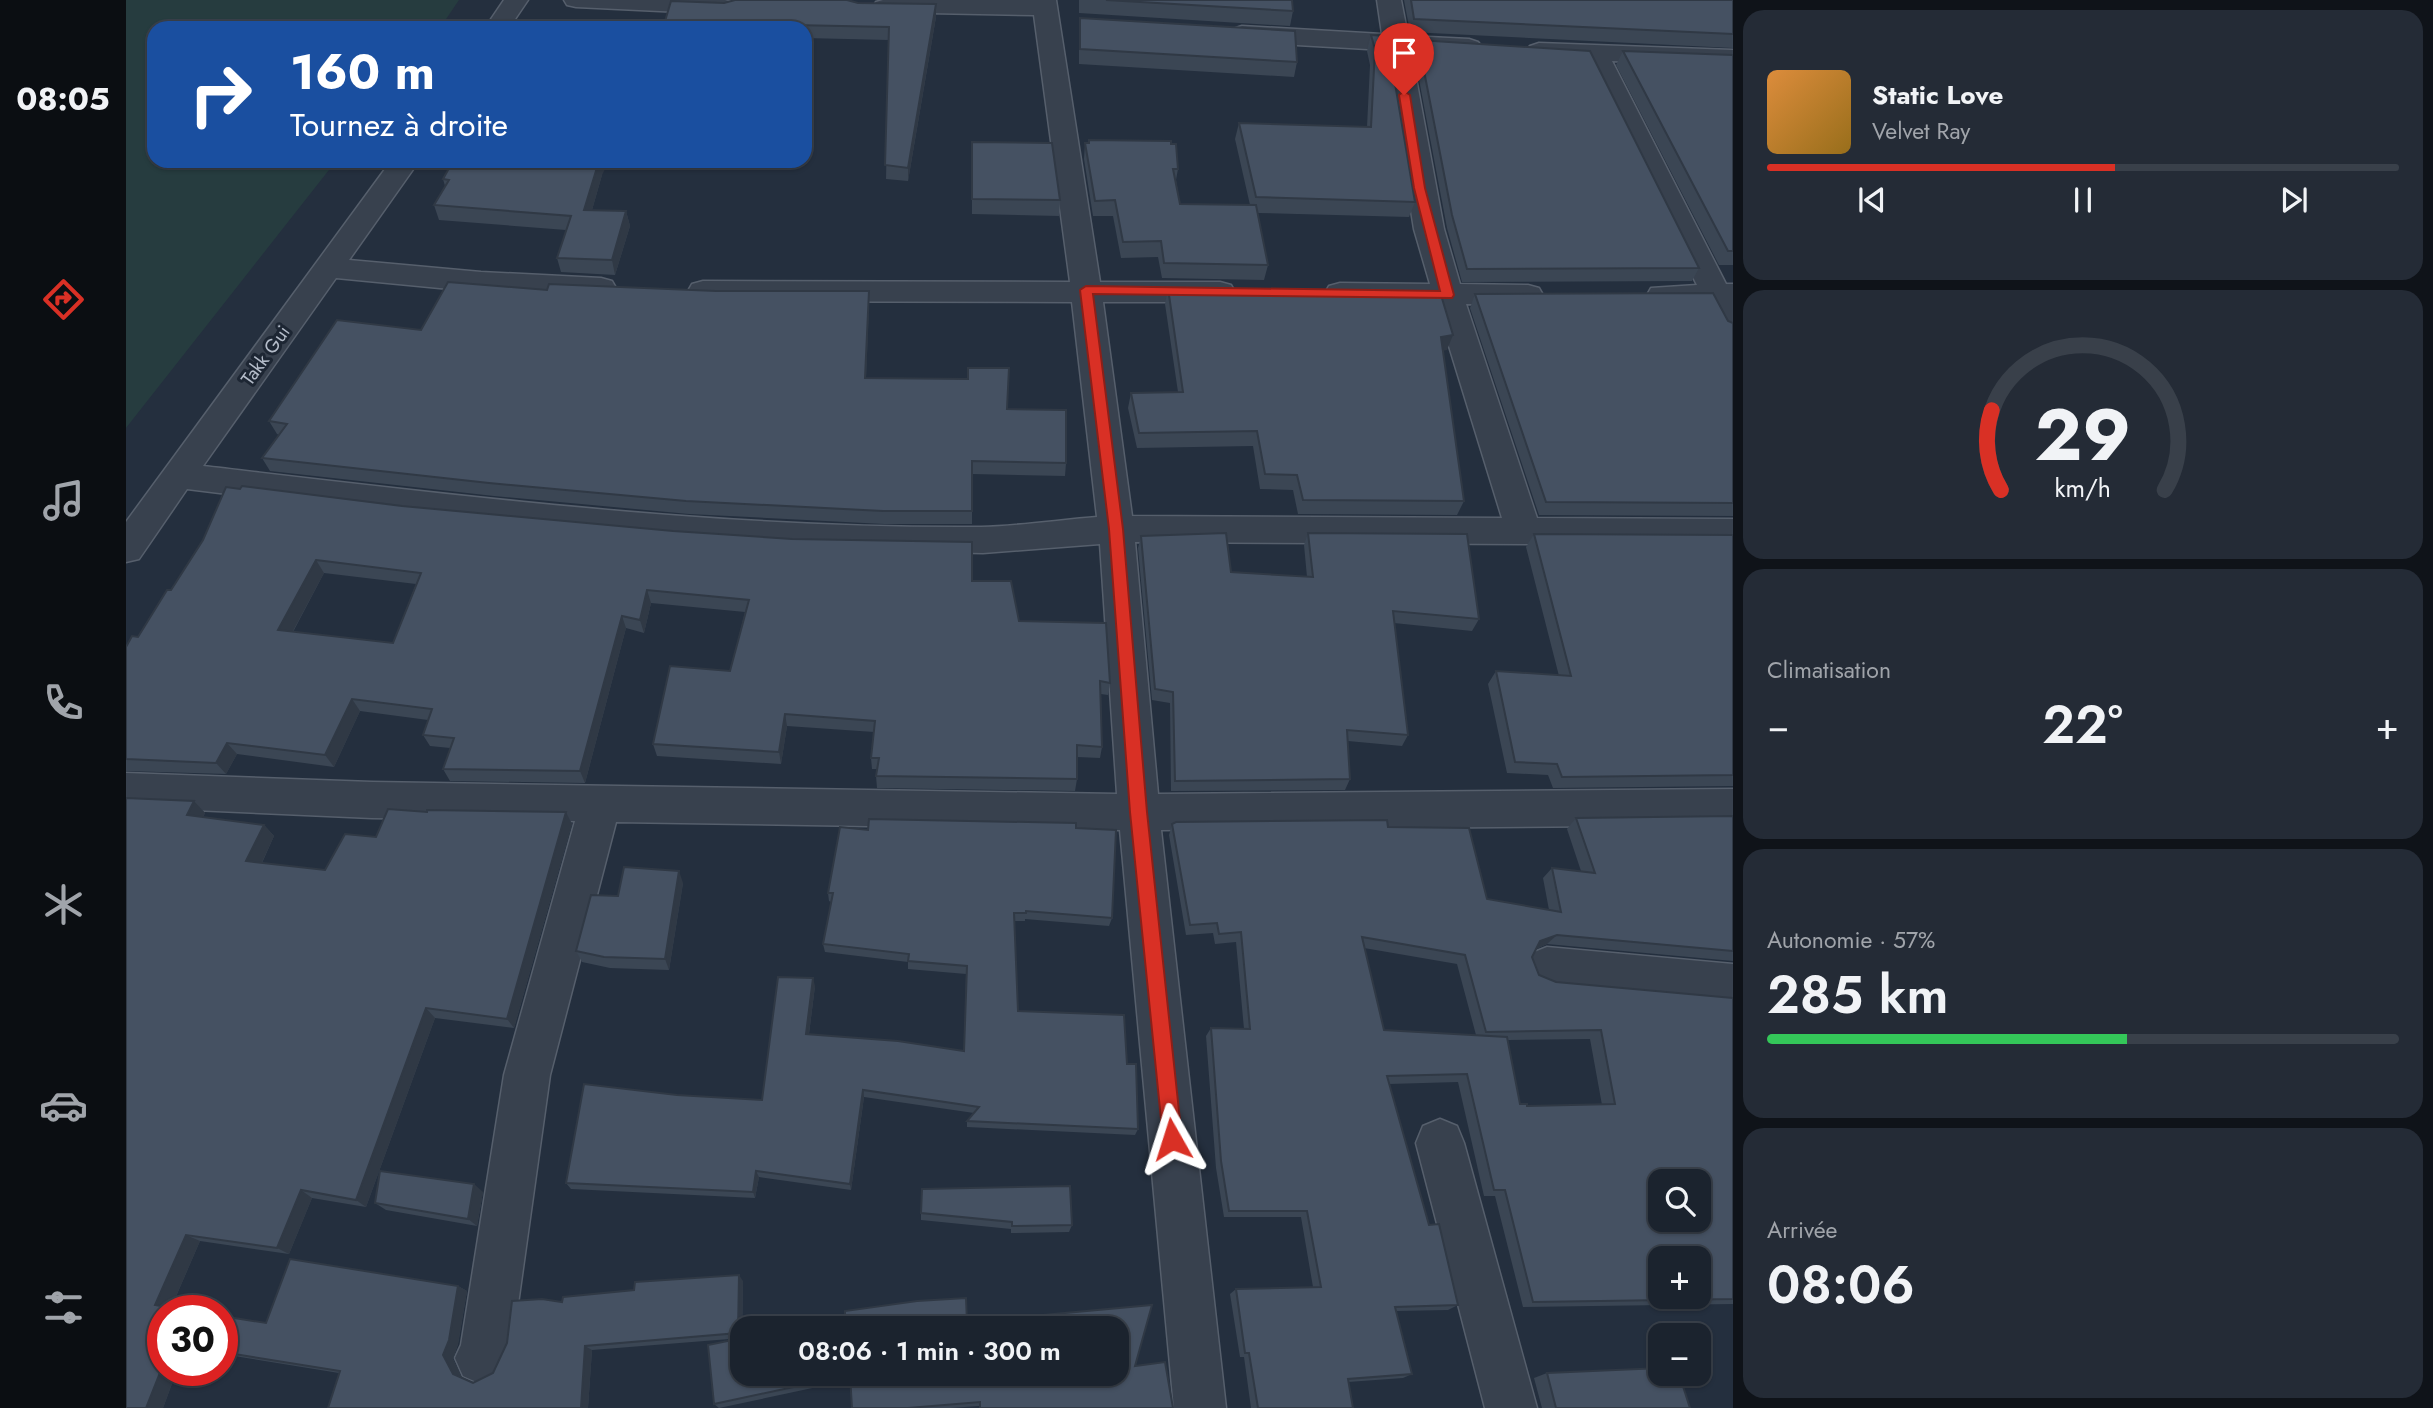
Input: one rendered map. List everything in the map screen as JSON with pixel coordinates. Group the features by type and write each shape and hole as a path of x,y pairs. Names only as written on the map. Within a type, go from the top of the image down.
{"street":[{"path":"502,21 516,0"},
{"path":"576,0 725,7"},
{"path":"1389,0 1419,188 1448,295 1523,529"},
{"path":"859,7 1052,13 1116,529 1139,812 1200,1408"},
{"path":"1224,33 1488,48"},
{"path":"1514,49 1733,58"},
{"path":"1595,54 1724,294 1733,327"},
{"name":"Takk Gui","path":"126,549 400,168"},
{"path":"328,268 481,282 632,290"},
{"path":"673,291 1253,292"},
{"path":"1309,293 1555,295"},
{"path":"1635,295 1724,294"},
{"path":"179,476 435,506 794,536 983,540 1116,529 1733,532"},
{"path":"126,790 372,800 1139,812 1733,807"},
{"path":"481,1358 486,1347 527,1075 601,802"},
{"path":"1547,968 1733,985"},
{"path":"1440,1143 1511,1408"}],"green space":[{"path":"126,0 459,0 445,21 147,21 147,168 330,168 126,428"}],"building":[{"path":"735,0 847,0 858,3 936,4 908,168 885,165 889,27 812,25 812,21 665,21 671,1 724,3"},
{"path":"1106,0 1292,0 1293,11"},
{"path":"1411,0 1733,0 1733,34 1414,19"},
{"path":"1080,18 1295,31 1297,62 1080,49"},
{"path":"1371,35 1387,36 1415,202 1256,197 1239,123 1371,127 1375,49"},
{"path":"1418,40 1590,51 1699,268 1467,269 1452,215"},
{"path":"1623,51 1733,55 1733,251 1728,251"},
{"path":"1089,140 1171,141 1171,144 1176,144 1178,169 1173,169 1180,204 1256,205 1268,265 1164,263 1161,241 1123,242 1115,200 1095,201 1085,143 1089,143"},
{"path":"972,142 1052,143 1060,200 972,199"},
{"path":"449,168 597,168 584,210 626,211 612,260 557,258 571,216 434,205 449,180 443,179"},
{"path":"448,282 547,290 549,284 716,291 869,291 865,378 968,379 968,368 1009,368 1007,409 1066,410 1066,463 972,461 972,511 883,511 686,501 262,458 287,424 269,421 337,320 421,330"},
{"path":"1168,288 1441,295 1453,335 1441,337 1464,501 1303,500 1297,475 1265,474 1257,431 1139,433 1131,393 1183,392"},
{"path":"1713,293 1728,321 1733,323 1733,503 1546,502 1475,294"},
{"path":"242,486 402,506 673,531 792,539 972,542 972,581 1011,581 1019,621 1106,623 1110,683 1100,681 1102,747 1077,745 1077,779 876,776 879,758 871,758 875,721 785,714 779,752 653,744 670,666 730,671 749,600 647,590 640,620 622,616 580,771 443,769 454,738 423,735 432,709 352,699 325,755 227,743 216,763 126,759 126,647 132,636 138,637 203,540 226,487 240,489","holes":["316,560 421,573 393,643 278,630"]},
{"path":"1226,533 1231,572 1313,577 1308,533 1467,534 1479,619 1393,611 1408,735 1347,730 1350,779 1175,781 1173,692 1155,689 1141,536"},
{"path":"1534,534 1733,535 1733,775 1562,777 1557,764 1515,762 1496,671 1571,676"},
{"path":"126,798 194,801 187,815 264,825 246,861 325,870 345,834 376,837 388,809 427,812 566,812 507,1019 426,1008 356,1200 301,1190 277,1248 186,1235 159,1295 147,1295 147,1386 155,1386 146,1408 126,1408"},
{"path":"1733,816 1733,951 1557,935 1540,941 1532,957 1539,975 1556,982 1733,998 1733,1299 1711,1299 1711,1246 1648,1246 1648,1300 1533,1302 1505,1190 1494,1190 1467,1074 1387,1076 1429,1225 1439,1224 1458,1305 1395,1307 1412,1374 1348,1379 1353,1408 1258,1408 1249,1353 1245,1353 1236,1289 1321,1287 1307,1211 1229,1211 1221,1161 1211,1028 1250,1029 1241,932 1219,934 1217,923 1190,925 1172,824 1387,820 1388,827 1469,828 1487,899 1561,912 1552,868 1595,873 1576,818","holes":["1362,937 1465,955 1486,1032 1601,1030 1615,1104 1520,1104 1507,1037 1384,1030"]},
{"path":"869,819 1076,823 1076,828 1116,830 1112,918 1026,911 1014,913 1018,1011 1124,1015 1127,1064 1136,1064 1138,1129 967,1121 979,1107 863,1090 850,1184 756,1171 753,1192 566,1183 584,1084 677,1095 762,1100 778,977 813,978 806,1034 898,1041 964,1051 967,966 908,961 909,954 823,944 833,893 828,893 840,827 868,830"},
{"path":"624,867 679,871 665,959 604,957 576,951 591,895 618,896"},
{"path":"380,1171 474,1184 468,1219 375,1203"},
{"path":"1070,1186 1072,1225 1012,1226 1012,1222 921,1213 922,1189"},
{"path":"290,1259 458,1286 449,1340 443,1355 453,1374 473,1383 493,1373 507,1343 512,1301 542,1299 562,1302 563,1297 634,1290 635,1282 739,1275 738,1316 730,1316 730,1334 585,1346 581,1408 328,1408 340,1371 238,1355 238,1319 266,1323"},
{"path":"966,1298 967,1316 845,1316 845,1311 917,1301"},
{"path":"1152,1305 1135,1366 1165,1362 1173,1408 980,1408 980,1402 908,1408 852,1408 851,1386 1129,1386 1129,1316 1032,1316"},
{"path":"730,1340 730,1386 798,1386 714,1404 708,1345"},
{"path":"1648,1369 1648,1386 1683,1386 1690,1408 1556,1408 1547,1373"}],"route":[{"path":"1172,1139 1139,812 1116,529 1086,290 1448,295 1419,188 1404,95"}]}
